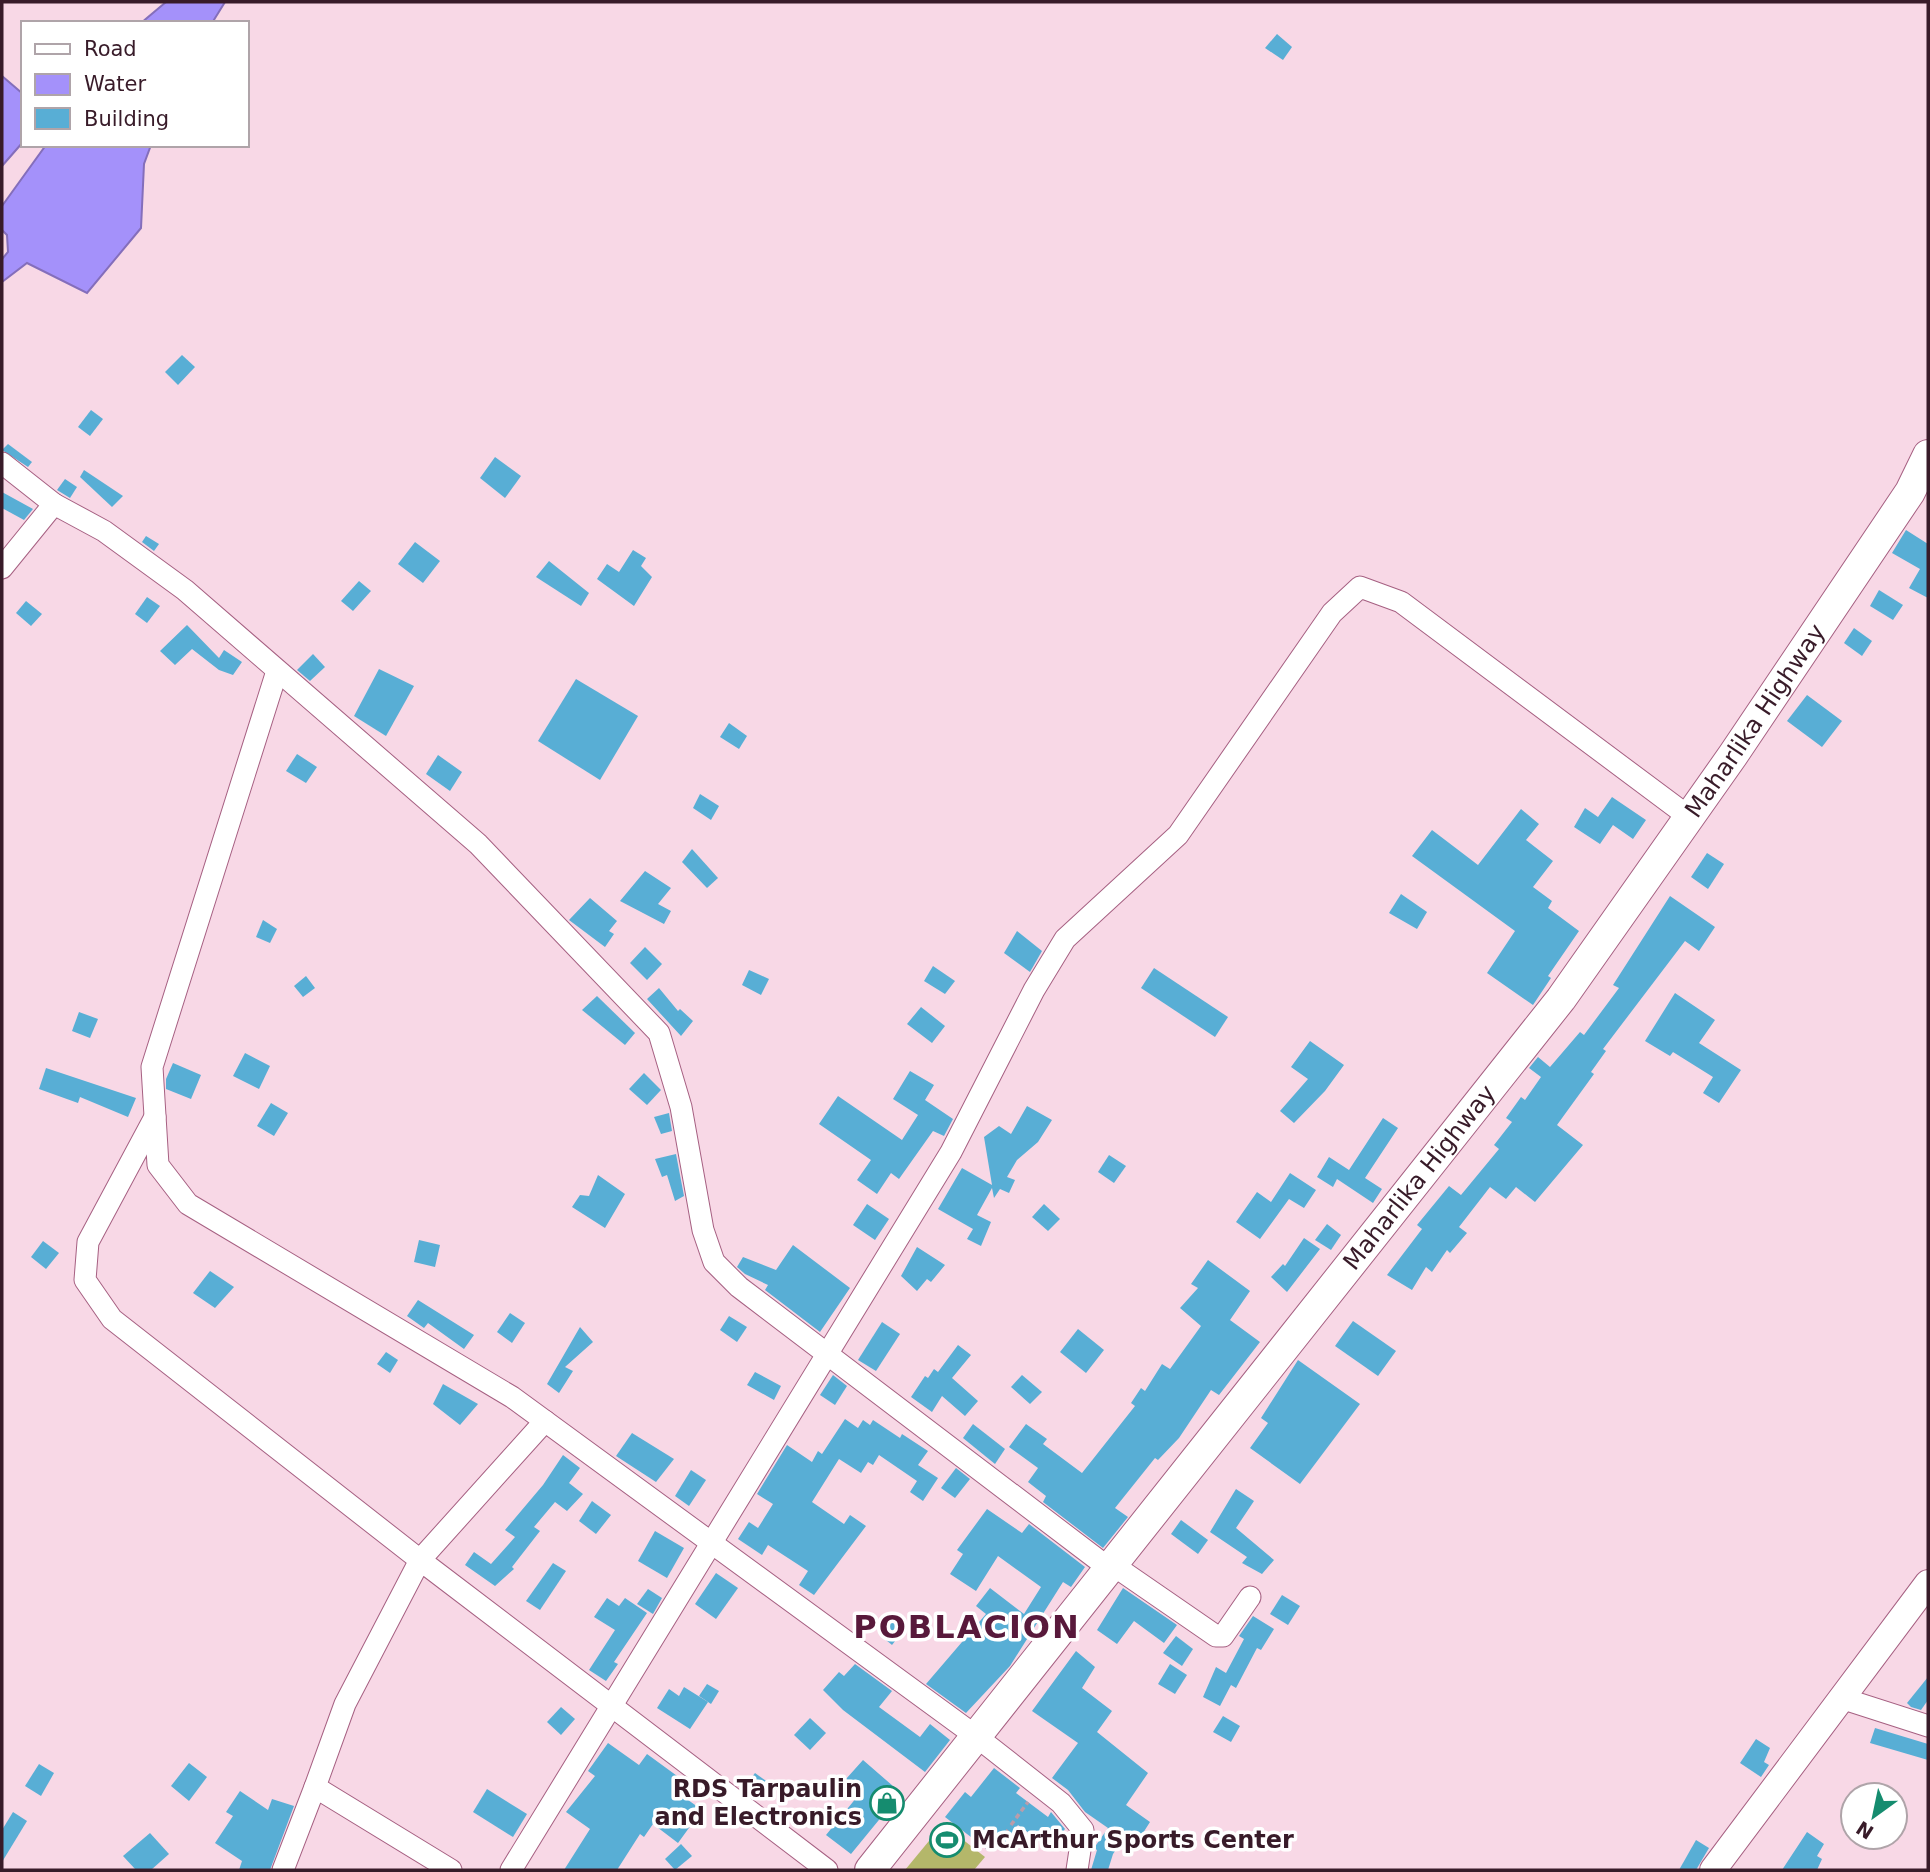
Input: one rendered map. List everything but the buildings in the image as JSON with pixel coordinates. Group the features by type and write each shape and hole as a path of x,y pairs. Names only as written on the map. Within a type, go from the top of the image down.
{"highway":[{"name":"Maharlika Highway","path":"870,1870 1561,999 1689,817 1910,492 1928,455"}],"main road":[{"path":"1713,1870 1928,1585"}],"street":[{"path":"2,463 54,504 104,531 185,590 478,844 659,1032 681,1107 703,1230 713,1262 739,1287 1112,1567 1216,1636 1223,1636 1250,1597"},
{"path":"2,568 54,504"},
{"path":"511,1870 951,1152 1034,990 1065,939 1178,835 1332,613 1360,587 1401,602 1689,817"},
{"path":"277,671 152,1067 158,1166 188,1204 500,1390 712,1541 977,1737 1062,1803 1083,1830 1077,1870"},
{"path":"155,1117 88,1242 85,1280 113,1319 611,1709 827,1870"},
{"path":"284,1870 345,1704 420,1560 545,1421"},
{"path":"1841,1698 1926,1722"},
{"path":"315,1787 451,1870"}],"path":[{"path":"1002,1838 1040,1786"},
{"path":"993,1849 998,1843"}],"green space":[{"name":"McArthur Sports Center","path":"943,1824 985,1857 974,1870 905,1870"}],"water":[{"path":"166,2 225,2 213,21 143,21"},
{"path":"2,76 21,92 21,144 2,166"},
{"path":"45,147 150,147 144,164 141,228 87,293 27,263 2,282 2,259 8,252 7,235 2,230 2,206"}],"place":[{"name":"RDS Tarpaulin and Electronics","path":"887,1803"},
{"name":"McArthur Sports Center","path":"947,1840"}],"district":[{"name":"POBLACION","path":"967,1627"}]}
